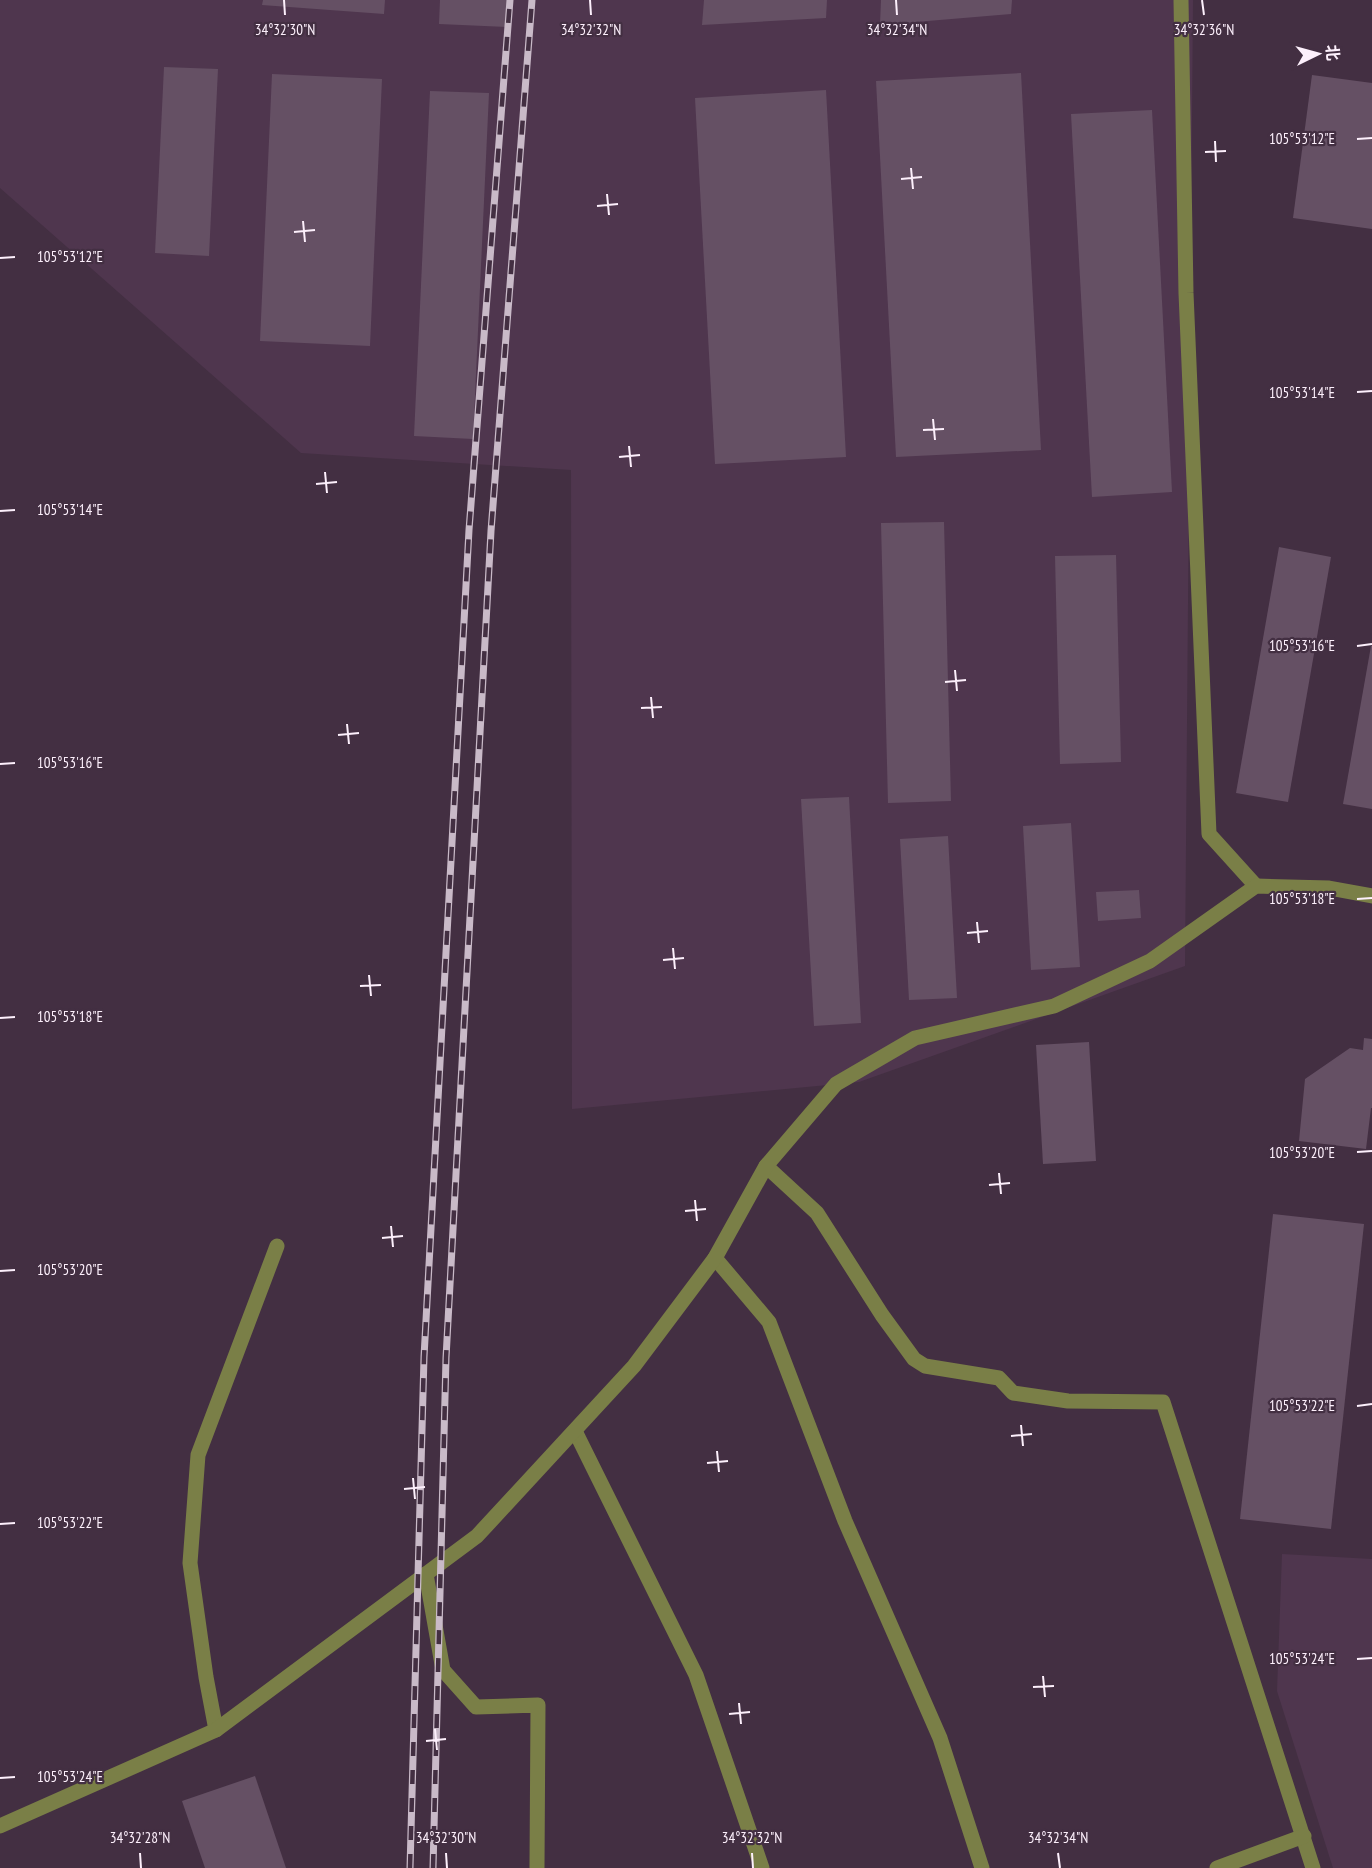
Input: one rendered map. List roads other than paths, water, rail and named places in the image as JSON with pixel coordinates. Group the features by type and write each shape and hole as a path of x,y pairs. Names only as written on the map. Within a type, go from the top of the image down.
{"street":[{"path":"1181,0 1186,293 1209,834 1256,886"},
{"path":"0,1826 216,1730 477,1536 634,1366 715,1258 766,1166 836,1084 915,1038 1054,1006 1150,961 1256,886 1329,888 1372,896"},
{"path":"766,1166 817,1213 882,1315 914,1359 925,1366 999,1378 1013,1393 1057,1400 1163,1402 1313,1868"},
{"path":"216,1730 190,1563 198,1455 277,1246"},
{"path":"715,1258 770,1322 845,1521 940,1738 982,1868"},
{"path":"574,1431 696,1675 762,1868"},
{"path":"426,1574 443,1670 476,1707 538,1705 537,1868"},
{"path":"1217,1868 1304,1836"}],"railway":[{"path":"410,1868 424,1357 469,530 510,0"},
{"path":"433,1868 446,1358 491,531 532,0"}]}
